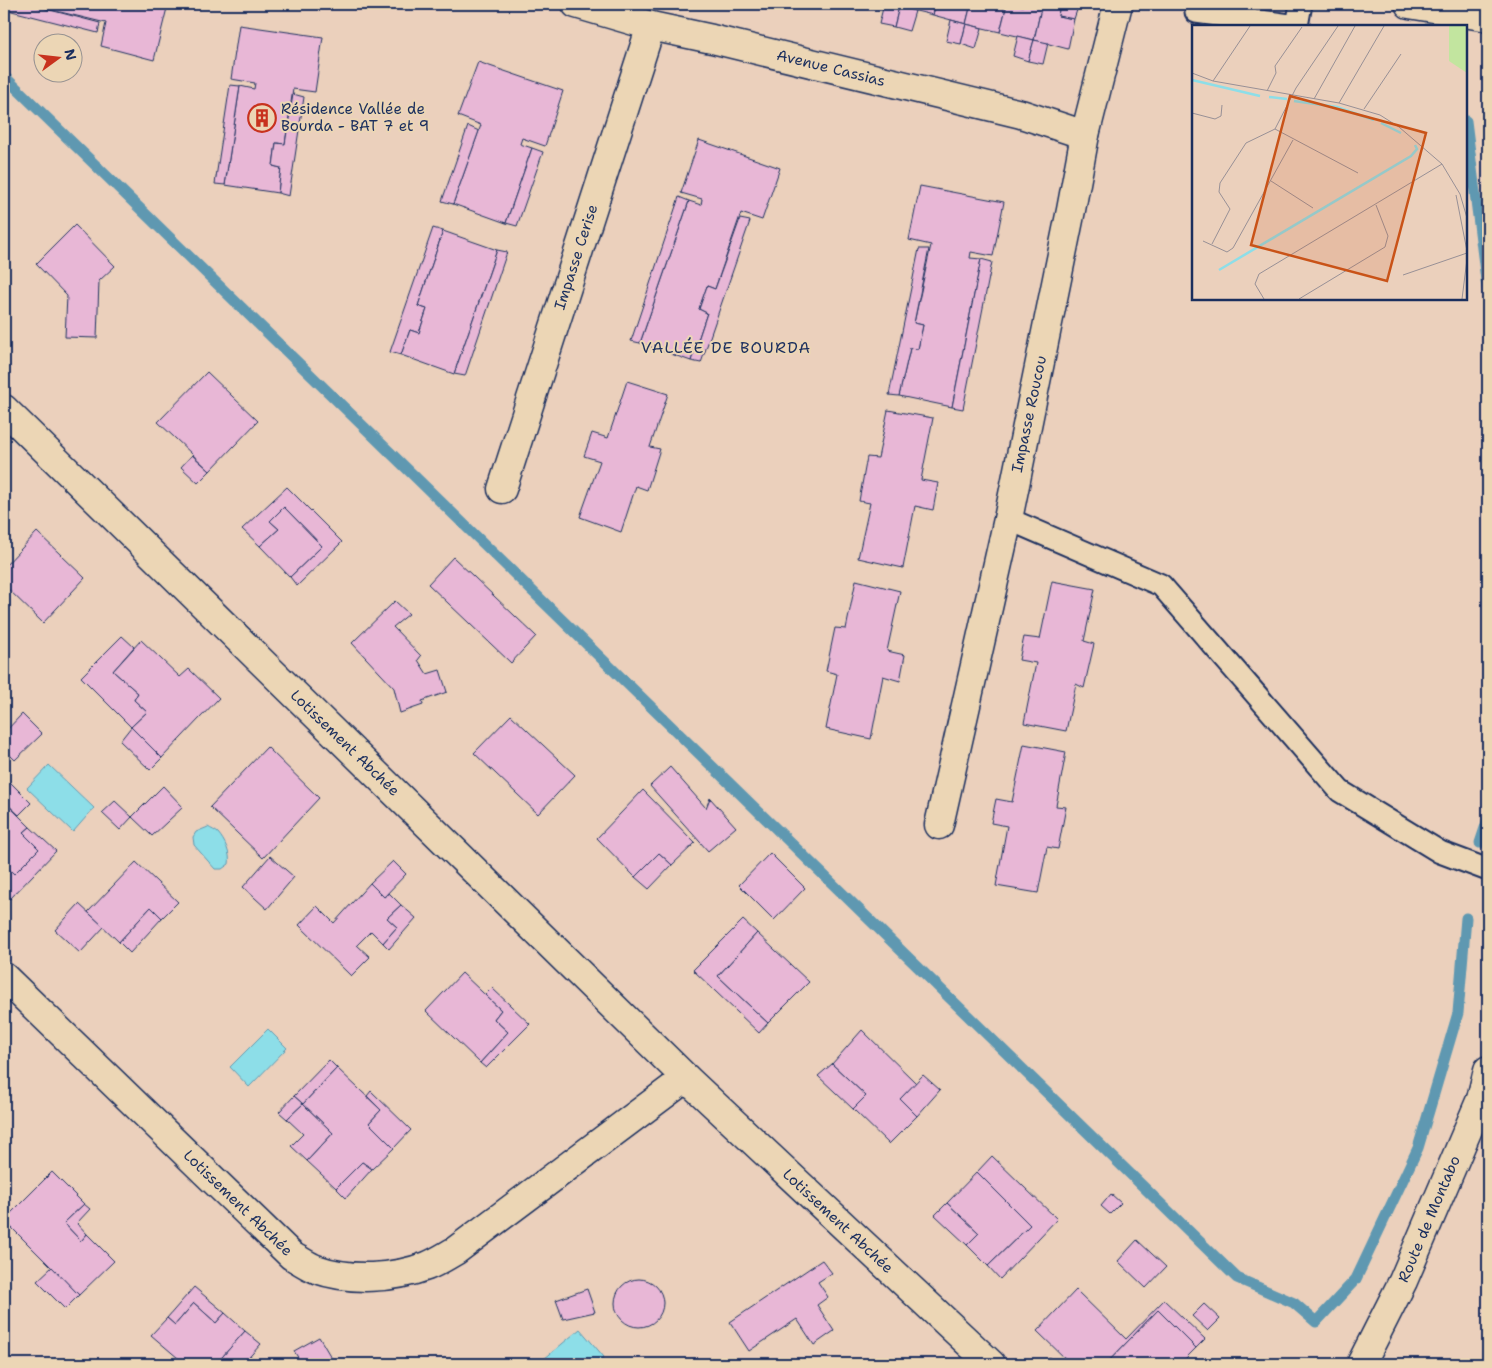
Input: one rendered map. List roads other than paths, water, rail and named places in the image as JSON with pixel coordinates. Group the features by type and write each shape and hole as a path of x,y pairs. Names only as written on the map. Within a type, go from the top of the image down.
{"street":[{"name":"Avenue Cassias","path":"576,4 651,26 1021,114 1085,135"},
{"name":"Impasse Roucou","path":"939,825 1008,519 1085,135 1118,4"},
{"path":"1409,4 1488,18"},
{"name":"Impasse Cerise","path":"502,488 651,26"},
{"name":"Lotissement Abchée","path":"4,409 686,1078 991,1364"},
{"name":"Lotissement Abchée","path":"4,976 292,1256 315,1269 345,1276 375,1277 400,1273 428,1266 455,1251 686,1078"},
{"name":"Route de Montabo","path":"1361,1364 1403,1280 1480,1099 1488,1070"}],"lane":[{"path":"1298,25 1301,4"},
{"path":"1196,12 1291,25"},
{"path":"1008,519 1161,585 1340,791 1440,852 1488,870"}],"water":[{"path":"49,765 94,808 73,832 27,788"},
{"path":"208,827 218,833 227,848 229,864 222,869 215,869 194,845 193,837 196,832"},
{"path":"268,1029 287,1048 249,1087 230,1067"},
{"path":"580,1329 604,1357 596,1364 538,1364"}],"waterway":[{"path":"4,76 1237,1278 1294,1303 1316,1322 1356,1279 1418,1148 1458,1013 1466,918"},
{"path":"1467,129 1488,296"},
{"path":"1480,843 1488,819"}],"place":[{"name":"Résidence Vallée de Bourda - BAT 7 et 9","path":"262,118"}],"district":[{"name":"VALLÉE DE BOURDA","path":"726,347"}]}
